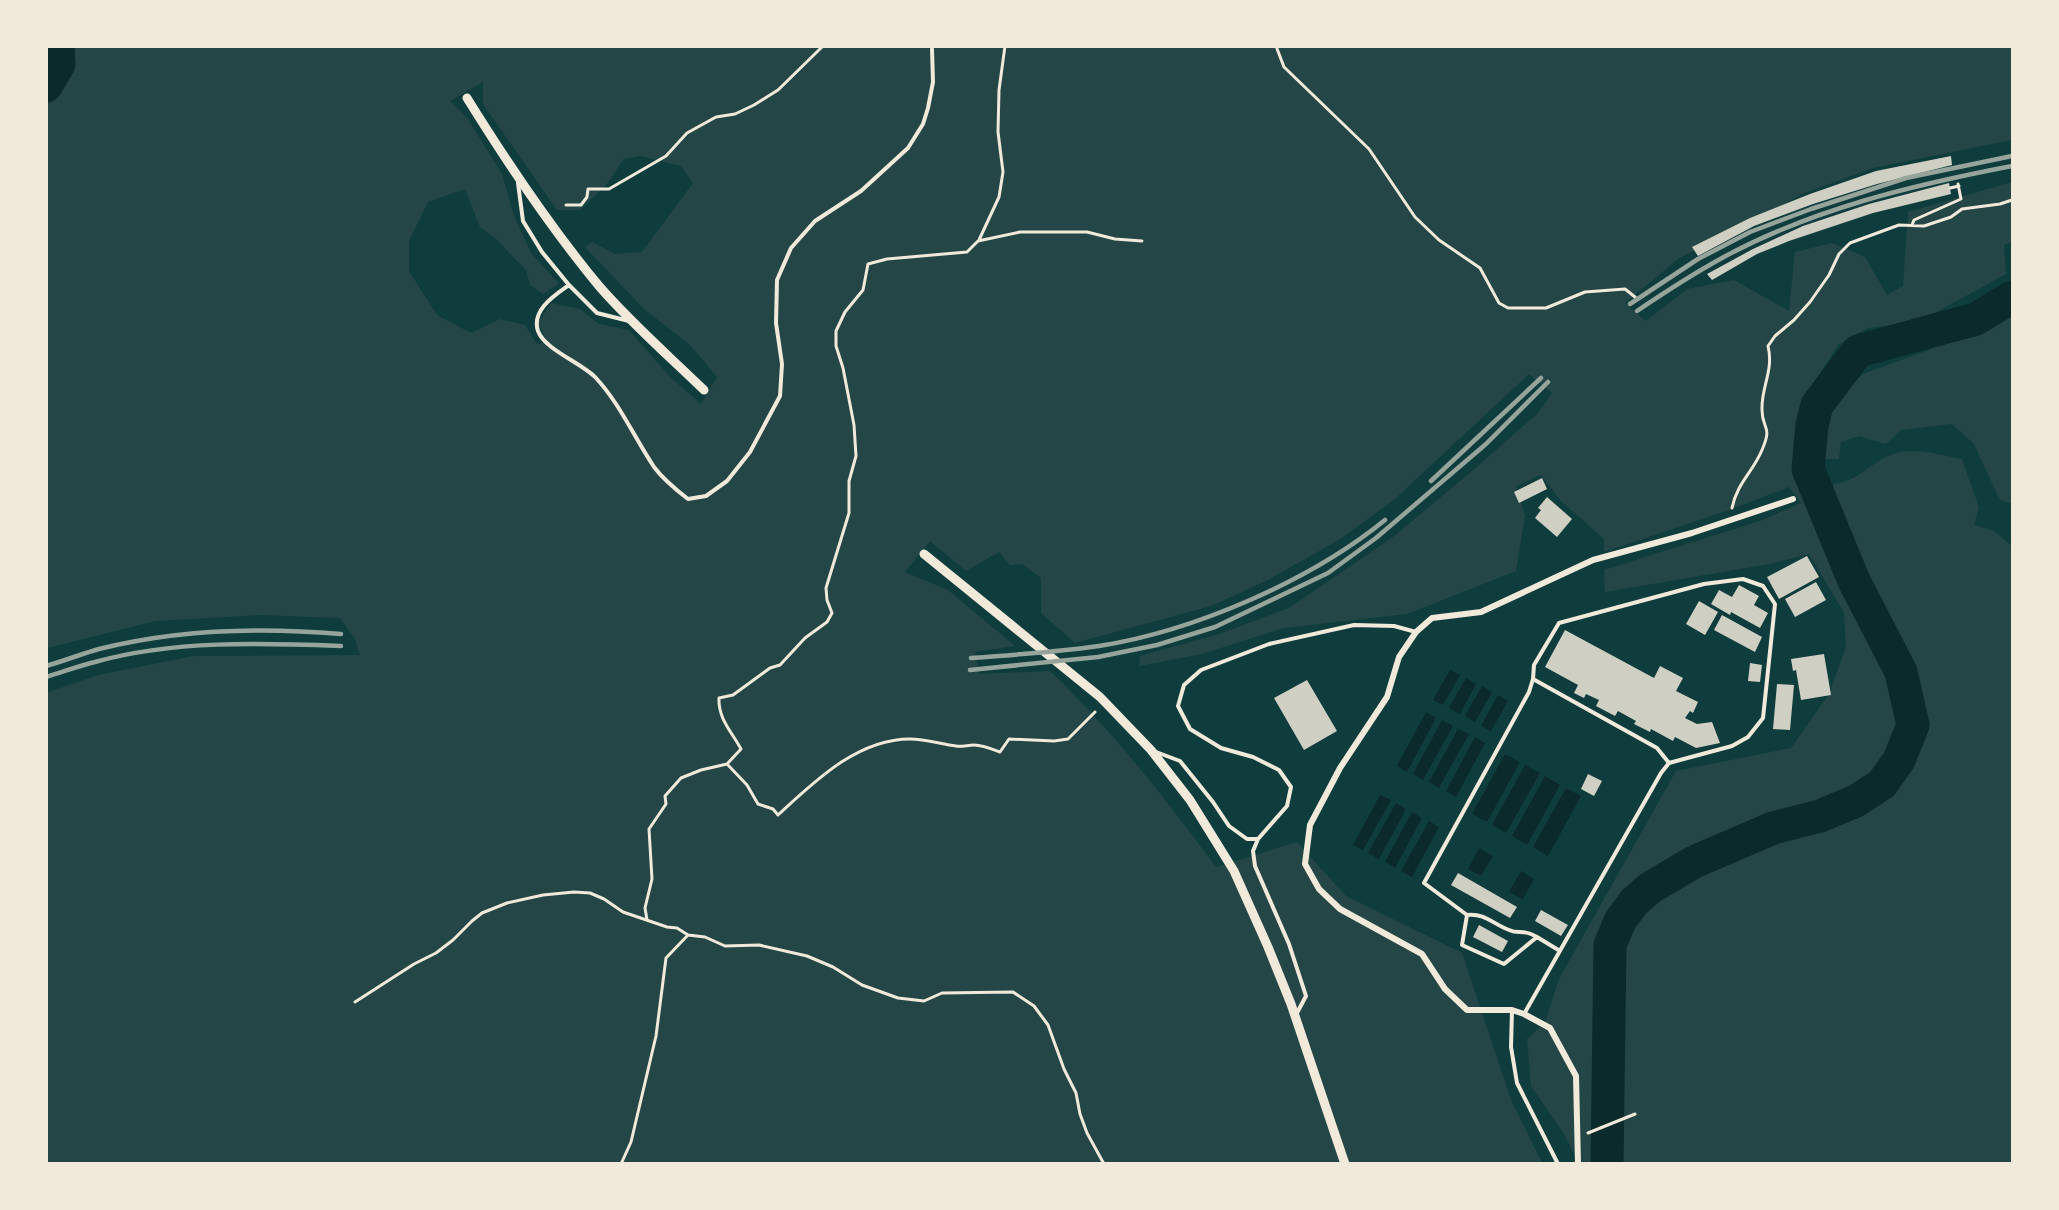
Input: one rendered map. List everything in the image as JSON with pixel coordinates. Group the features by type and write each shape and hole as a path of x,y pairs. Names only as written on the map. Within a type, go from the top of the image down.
{"street":[{"path":"467,98 547,220 600,287 704,390"},
{"path":"1578,1164 1576,1076 1550,1028 1512,1010 1467,1010 1445,989 1422,954 1340,909 1319,889 1305,864 1310,825 1340,768 1387,697 1399,657 1416,632 1432,618 1481,612 1593,560 1793,500"},
{"path":"924,554 1100,697 1151,750 1190,800 1234,871 1295,1016 1345,1164"}],"lane":[{"path":"569,285 552,297 540,312 537,320 538,332 561,354 594,376 616,403 655,468 671,486 688,499 706,496 727,481 750,452 780,396 782,364 776,323 777,280 791,248 815,221 861,191 908,148 923,124 928,108 933,82 932,49"},
{"path":"518,178 523,221 542,252 597,314 633,322"},
{"path":"1524,1014 1560,951 1661,773 1669,763 1732,746 1748,737 1763,718 1775,604 1763,586 1743,579 1704,584 1559,623 1534,665 1529,692 1424,883 1467,915 1479,914 1512,932 1526,930 1560,951"},
{"path":"1295,1016 1305,996 1289,944 1255,866 1253,851 1258,839 1287,806 1291,787 1279,770 1253,757 1221,748 1190,729 1178,706 1184,685 1201,670 1269,644 1354,625 1394,626 1416,632"},
{"path":"1533,679 1657,748 1669,763"},
{"path":"1151,750 1180,761 1214,802 1229,826 1247,839 1258,839"},
{"path":"1467,915 1462,945 1504,964 1537,937"},
{"path":"1512,1010 1511,1047 1516,1083 1558,1164"}],"path":[{"path":"566,206 581,205 587,197 588,189 609,189 666,156 687,133 716,117 735,114 778,90 823,46"},
{"path":"647,920 645,908 652,879 649,830 666,804 665,796 681,778 701,770 727,764 741,749 724,723 718,707 718,699 733,695 770,668 780,665 805,639 827,622 832,613 827,600 826,588 849,513 849,481 856,456 855,426 836,346 836,332 845,312 863,290 868,264 887,259 967,252 978,241 999,197 1003,172 998,132 999,90 1005,46"},
{"path":"1276,46 1284,67 1369,149 1415,217 1439,240 1480,268 1499,303 1508,308 1546,308 1585,292 1625,289 1635,297"},
{"path":"1912,225 1914,220 1961,199 1958,185 1950,188"},
{"path":"1729,521 1735,493 1761,454 1768,431 1762,412 1770,357 1768,346 1775,336 1810,302 1829,275 1839,254 1850,243 1899,225 1924,226 1950,217 1962,209 2013,200"},
{"path":"978,241 1020,232 1046,230 1087,232 1115,239 1142,241"},
{"path":"727,764 747,785 758,804 772,809 778,815 826,773 847,758 891,741 911,739 958,747 975,744 1000,752 1009,739 1054,741 1068,738 1095,712"},
{"path":"355,1002 414,964 436,954 482,913 507,903 543,895 590,893 623,912 667,927 677,928 688,935 705,937 726,946 759,945 807,956 833,967 862,985 898,998 924,1001 942,993 1013,992 1034,1006 1048,1024 1064,1069 1076,1094 1080,1114 1104,1164"},
{"path":"621,1164 631,1142 656,1036 666,957 688,935"},
{"path":"1578,1137 1635,1114"}],"shaded area":[{"path":"47,47 2012,47 2012,140 1873,168 1805,193 1678,259 1625,303 1646,321 1687,289 1734,280 1789,311 1795,252 1832,243 1865,257 1887,295 1903,286 1908,212 2012,182 2012,242 2004,245 2006,274 1931,315 1868,328 1838,345 1814,383 1800,426 1799,446 1803,474 1815,496 1829,494 1834,484 1850,479 1897,453 1915,451 1962,459 1979,507 1974,525 1994,531 2012,546 2012,1163 1579,1163 1562,1131 1531,1086 1527,1039 1545,1022 1559,979 1676,771 1791,748 1829,694 1846,647 1844,613 1809,554 1770,564 1605,592 1604,570 1760,521 1801,503 1789,487 1729,510 1604,552 1604,539 1560,500 1541,475 1516,486 1525,516 1516,571 1407,614 1284,628 1202,654 1139,666 1140,656 1219,634 1289,608 1393,537 1538,413 1552,393 1529,374 1395,499 1339,540 1268,580 1211,606 1075,643 1041,613 1041,578 1022,564 1010,565 999,552 966,571 930,541 905,572 948,590 1015,646 975,652 979,674 1050,671 1137,765 1216,867 1297,842 1346,896 1462,953 1511,1100 1542,1163 47,1163 46,693 98,675 194,656 360,655 355,639 340,618 260,615 155,621 47,648","holes":["483,82 483,104 557,210 580,210 606,185 624,159 641,156 681,166 693,183 642,252 615,254 592,242 585,247 644,309 690,345 717,377 701,404 670,377 629,330 599,324 580,309 551,303 538,323 547,342 537,344 525,325 500,319 471,333 437,315 409,271 409,241 428,202 465,189 480,227 496,239 526,270 530,285 543,294 559,284 531,253 514,216 502,174 468,119 450,101"]},
{"path":"2012,313 2012,504 2000,500 1974,444 1952,424 1901,430 1886,444 1859,436 1841,442 1839,459 1825,459 1816,455 1829,405 1863,374 1929,350 1961,331 1975,337"},
{"path":"1450,670 1460,675 1443,705 1433,700"},
{"path":"1466,678 1476,684 1460,714 1449,708"},
{"path":"1482,686 1492,692 1475,722 1465,716"},
{"path":"1498,695 1508,701 1491,731 1481,726"},
{"path":"1426,712 1436,718 1407,772 1397,766"},
{"path":"1442,720 1453,726 1423,780 1413,774"},
{"path":"1458,729 1469,734 1439,788 1429,782"},
{"path":"1475,737 1485,743 1456,797 1446,791"},
{"path":"1505,754 1520,762 1487,822 1472,814"},
{"path":"1525,765 1540,773 1506,833 1492,825"},
{"path":"1545,776 1560,785 1527,845 1512,836"},
{"path":"1566,788 1581,796 1548,856 1533,847"},
{"path":"1380,795 1391,800 1363,850 1353,845"},
{"path":"1396,803 1406,809 1379,859 1368,853"},
{"path":"1412,812 1422,818 1395,868 1385,862"},
{"path":"1429,821 1439,827 1412,877 1401,871"},
{"path":"1479,848 1493,856 1481,876 1468,869"},
{"path":"1521,871 1534,879 1523,899 1509,892"}],"building":[{"path":"1951,156 1952,165 1877,184 1813,204 1754,226 1698,256 1692,247 1750,218 1810,194 1876,171"},
{"path":"1949,183 1951,194 1873,213 1789,241 1757,254 1712,280 1707,274 1803,226 1869,204"},
{"path":"1542,478 1547,489 1519,503 1514,492"},
{"path":"1547,497 1572,519 1557,537 1535,518 1541,510 1538,508"},
{"path":"1807,556 1819,577 1779,599 1767,577"},
{"path":"1816,582 1826,600 1795,617 1785,599"},
{"path":"1739,585 1759,596 1754,605 1768,613 1760,628 1711,604 1719,590 1732,597"},
{"path":"1699,601 1718,612 1705,635 1686,624"},
{"path":"1722,615 1762,637 1755,652 1714,630"},
{"path":"1565,630 1654,678 1660,666 1683,678 1676,691 1698,702 1693,713 1690,711 1685,718 1697,724 1712,722 1720,743 1696,748 1675,737 1673,741 1651,729 1650,732 1634,724 1636,721 1618,711 1615,716 1596,706 1599,700 1586,694 1584,698 1574,693 1578,685 1545,667"},
{"path":"1824,654 1831,695 1801,700 1796,670 1793,671 1791,659"},
{"path":"1750,663 1762,665 1760,682 1748,681"},
{"path":"1307,680 1337,731 1304,750 1274,698"},
{"path":"1777,684 1794,685 1790,730 1773,729"},
{"path":"1588,774 1602,781 1594,796 1581,789"},
{"path":"1458,873 1517,907 1510,918 1451,885"},
{"path":"1541,910 1568,925 1561,936 1535,921"},
{"path":"1479,925 1508,941 1502,952 1473,937"}],"waterway":[{"path":"46,86 59,64 58,46"},
{"path":"1607,1164 1610,945 1620,921 1634,902 1650,888 1694,862 1773,828 1820,816 1856,801 1882,784 1899,760 1913,725 1901,672 1854,581 1808,469 1812,425 1817,405 1858,351 1976,319 2012,297"}],"railway":[{"path":"1630,304 1698,259 1750,232 1906,178 2012,156"},
{"path":"1637,311 1722,258 1756,241 1827,212 1900,191 2012,166"},
{"path":"1431,481 1541,378"},
{"path":"970,670 1098,657 1157,645 1215,627 1328,573 1376,538 1486,444 1548,382"},
{"path":"971,658 1099,646 1173,629 1211,616 1287,583 1355,542 1385,520"},
{"path":"46,666 99,649 159,637 250,630 341,634"},
{"path":"46,677 125,655 186,646 249,644 341,646"}]}
